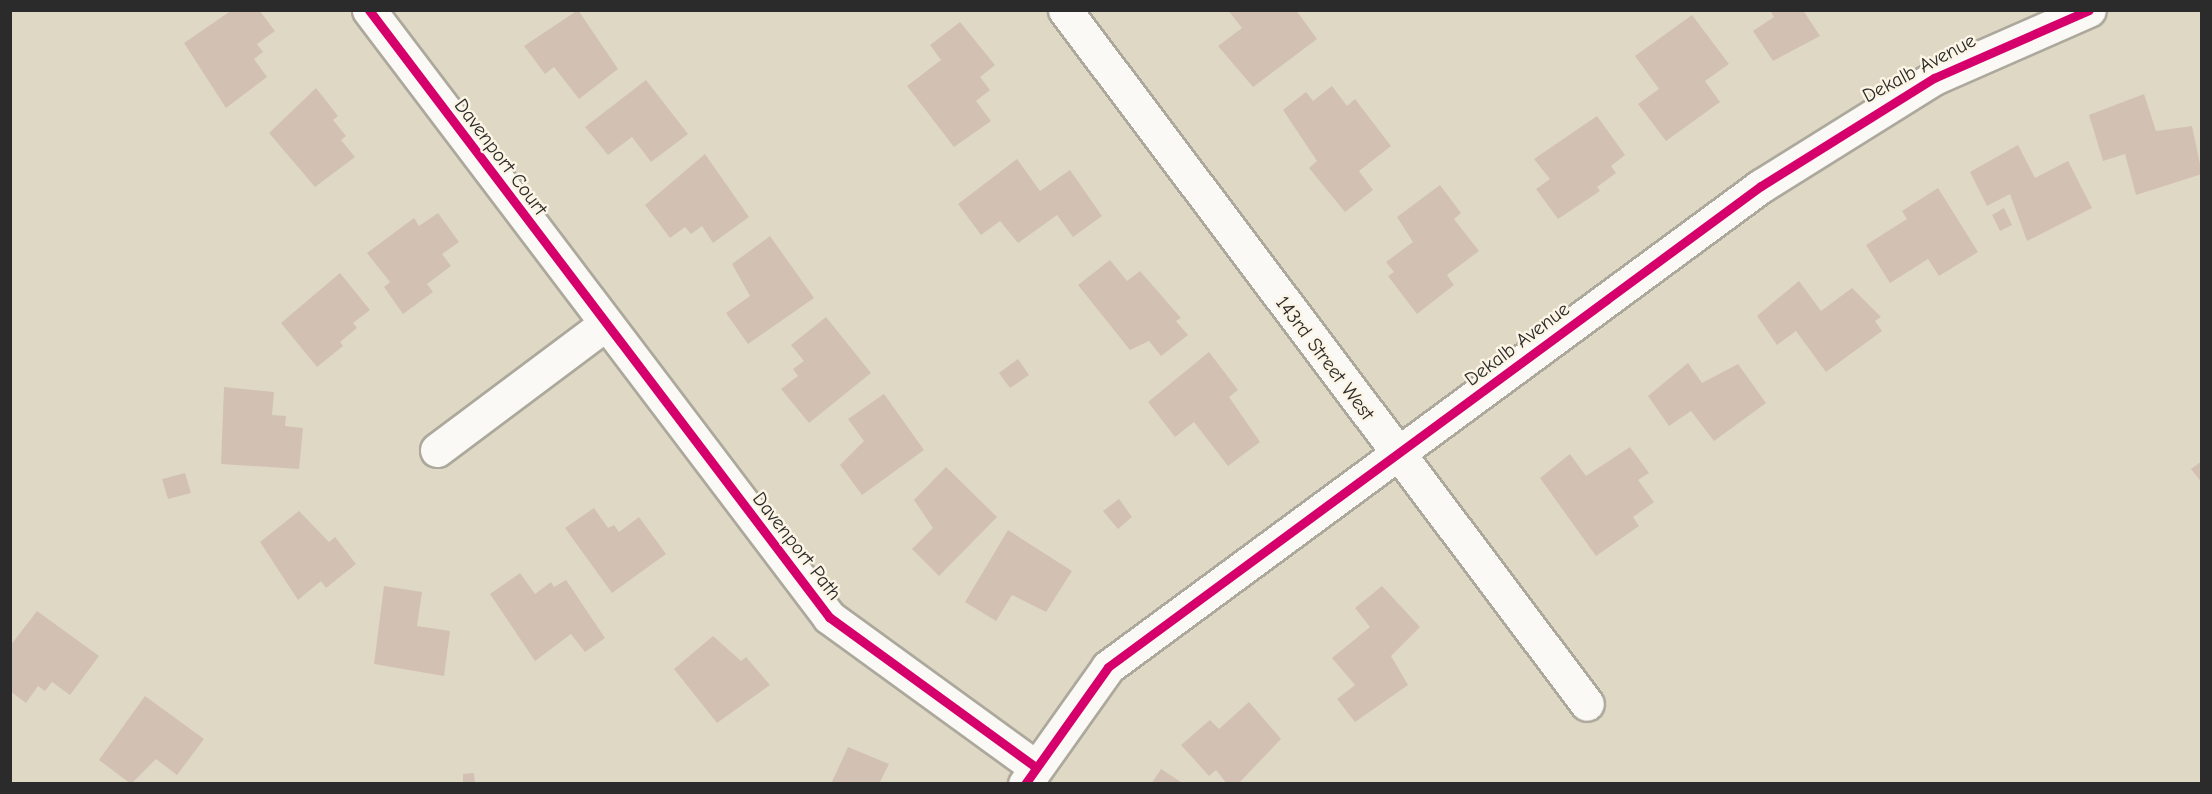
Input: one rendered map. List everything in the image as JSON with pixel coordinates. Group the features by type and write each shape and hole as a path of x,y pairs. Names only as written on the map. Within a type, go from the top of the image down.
{"street":[{"name":"Davenport Court","path":"369,10 604,325"},
{"name":"143rd Street West","path":"1065,10 1587,704"},
{"name":"Dekalb Avenue","path":"1030,775 1108,667 1817,147 1934,78 2089,10"},
{"path":"437,450 604,325"},
{"name":"Davenport Path","path":"604,325 829,617 1030,775"}],"building":[{"path":"232,10 259,10 275,31 257,44 263,52 254,59 267,77 226,108 184,43"},
{"path":"578,10 618,69 579,99 554,67 545,74 524,46"},
{"path":"1228,10 1296,10 1317,39 1253,87 1218,46 1242,28"},
{"path":"1770,10 1803,10 1820,36 1773,61 1753,31 1774,17"},
{"path":"1692,15 1729,64 1705,81 1720,102 1666,141 1638,104 1659,89 1635,56"},
{"path":"960,22 995,65 980,77 990,90 976,101 991,121 954,147 907,86 941,60 930,45"},
{"path":"646,80 688,134 651,162 632,137 608,155 585,127"},
{"path":"1332,86 1347,106 1355,99 1391,146 1359,171 1373,190 1345,212 1309,168 1317,161 1283,110 1306,92 1313,101"},
{"path":"316,88 338,116 333,120 346,136 341,140 355,157 315,187 269,133"},
{"path":"2144,94 2156,131 2192,126 2202,174 2136,195 2125,154 2103,161 2089,115"},
{"path":"1597,116 1625,155 1611,166 1616,173 1597,187 1600,191 1558,219 1536,189 1550,179 1534,159"},
{"path":"2018,145 2035,178 2068,161 2092,208 2027,241 2010,194 1987,206 1970,172"},
{"path":"705,154 749,217 713,243 702,226 691,234 685,227 670,238 645,205"},
{"path":"1017,159 1040,191 1070,170 1102,216 1073,237 1057,215 1018,243 1000,221 981,235 958,204"},
{"path":"1440,185 1461,213 1454,219 1479,251 1447,275 1454,285 1417,314 1388,276 1394,272 1386,262 1413,242 1397,217"},
{"path":"1938,188 1978,252 1939,276 1928,259 1890,283 1866,245 1907,219 1902,211"},
{"path":"2004,208 2012,225 2000,231 1992,215"},
{"path":"438,213 459,242 442,254 451,266 427,284 433,292 403,314 384,287 390,282 367,253 414,218 419,226"},
{"path":"770,236 814,298 748,344 726,313 750,296 732,264"},
{"path":"1110,260 1127,281 1140,271 1181,318 1176,321 1188,335 1161,356 1149,341 1130,350 1078,285"},
{"path":"340,273 370,310 353,323 357,328 340,342 343,346 317,367 281,323"},
{"path":"1799,281 1821,311 1852,288 1881,317 1875,321 1882,331 1826,372 1796,331 1777,345 1757,316"},
{"path":"826,317 871,373 809,423 781,389 798,376 793,369 804,361 791,345"},
{"path":"1209,352 1238,390 1229,397 1260,442 1228,466 1194,422 1175,437 1148,402"},
{"path":"1018,359 1029,375 1010,388 999,373"},
{"path":"1688,363 1702,383 1738,364 1766,403 1714,441 1691,411 1669,426 1648,396"},
{"path":"224,387 274,392 272,415 286,416 285,426 303,428 299,469 221,464"},
{"path":"884,394 924,450 862,495 840,465 864,441 848,419"},
{"path":"1630,447 1649,473 1638,480 1654,502 1633,517 1639,526 1596,556 1540,478 1570,454 1586,476"},
{"path":"2202,461 2202,483 2191,469"},
{"path":"946,467 997,517 939,576 912,549 933,528 914,500"},
{"path":"185,473 191,493 168,499 162,479"},
{"path":"1119,499 1132,517 1118,529 1103,511"},
{"path":"594,508 608,528 614,525 619,532 639,517 666,554 612,593 565,528"},
{"path":"299,511 329,542 335,537 356,564 326,588 321,581 298,600 260,542"},
{"path":"1008,530 1072,571 1046,612 1012,595 996,621 965,602"},
{"path":"520,573 535,594 551,582 554,587 566,580 605,638 585,652 571,634 535,661 490,594"},
{"path":"384,586 422,592 417,626 450,631 444,676 374,664"},
{"path":"1382,586 1420,627 1391,656 1408,685 1355,722 1337,699 1355,685 1332,658 1370,627 1355,608"},
{"path":"37,611 99,656 70,695 52,682 45,691 38,686 26,703 10,691 10,646"},
{"path":"713,636 741,661 746,657 770,685 717,723 674,669"},
{"path":"145,696 204,739 177,775 156,759 131,784 99,760"},
{"path":"1249,702 1281,739 1238,784 1227,784 1216,770 1209,776 1181,745 1210,720 1219,729"},
{"path":"848,747 889,764 879,784 831,784"},
{"path":"1161,769 1184,784 1151,784"},
{"path":"474,773 475,784 463,784 463,774"}],"cycle path":[{"path":"369,10 829,617 1034,766"},
{"path":"1025,784 1108,667 1761,186 1934,78 2089,10"}]}
